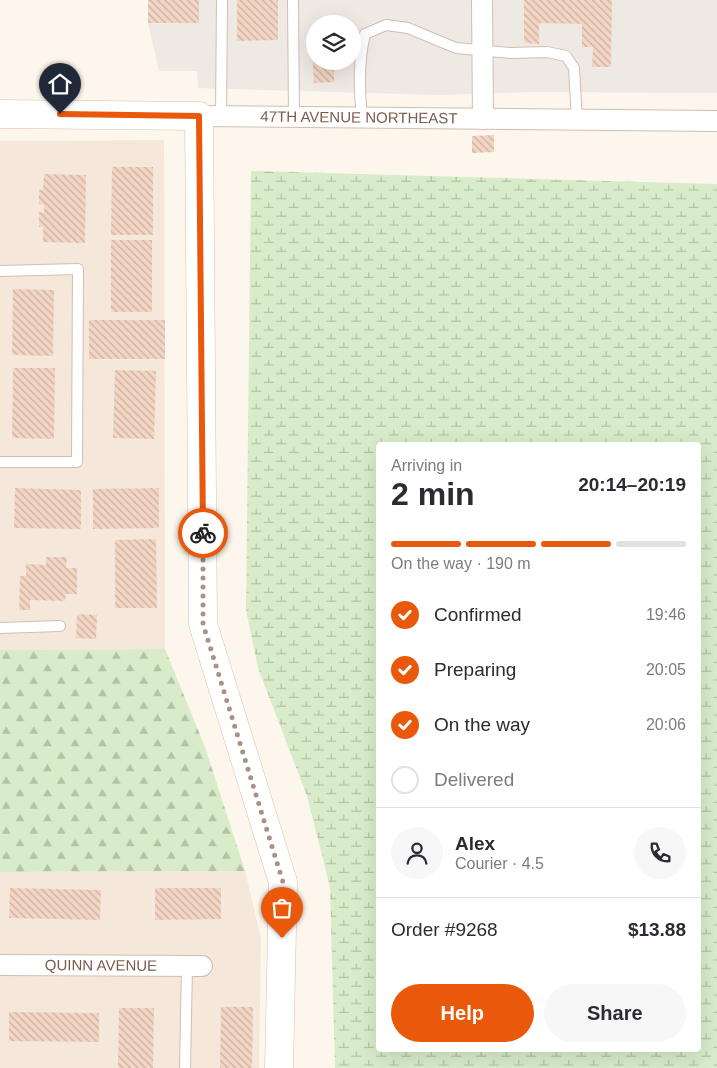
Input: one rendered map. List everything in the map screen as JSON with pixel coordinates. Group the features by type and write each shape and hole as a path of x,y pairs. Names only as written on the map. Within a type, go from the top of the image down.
{"street":[{"path":"482,0 483,119"},
{"name":"47TH AVENUE NORTHEAST","path":"0,114 717,121"},
{"path":"210,116 203,624 283,882 279,1068"},
{"name":"QUINN AVENUE","path":"0,965 194,966"}],"lane":[{"path":"210,116 222,0"},
{"path":"293,0 294,117"},
{"path":"362,118 359,88 361,50 365,34 386,25 408,28 456,48 511,53 547,52 566,56 574,68 577,120"},
{"path":"0,271 78,269 77,462 0,462"},
{"path":"0,628 60,626"},
{"path":"185,1068 194,966"}],"shaded area":[{"path":"148,0 717,0 717,93 536,92 439,95 198,88 197,71 159,71 148,23"},
{"path":"164,140 165,649 0,650 0,141"},
{"path":"245,871 261,938 259,1068 0,1068 0,872"}],"green space":[{"path":"251,171 717,184 717,1068 335,1068 330,887 307,796 258,668 246,610"},
{"path":"165,649 205,747 245,871 0,872 0,650"}],"building":[{"path":"148,0 199,0 199,23 148,23"},
{"path":"237,0 278,0 278,40 237,41"},
{"path":"524,0 612,0 611,67 592,67 593,47 582,47 582,24 539,23 539,44 524,43"},
{"path":"313,70 334,70 334,82 314,83"},
{"path":"494,135 494,152 472,153 472,136"},
{"path":"112,167 153,167 153,235 111,235"},
{"path":"44,174 86,175 85,243 43,242 43,227 39,227 39,212 44,213 44,205 39,204 39,190 43,190"},
{"path":"111,240 152,240 152,312 111,312"},
{"path":"13,289 54,290 53,356 12,355"},
{"path":"89,320 165,320 165,359 89,359"},
{"path":"13,368 55,368 54,439 12,438"},
{"path":"115,370 156,371 154,439 113,438"},
{"path":"15,488 81,490 81,529 14,528"},
{"path":"159,488 159,528 93,529 93,489"},
{"path":"156,539 157,608 115,608 115,540"},
{"path":"46,557 67,557 66,568 77,568 77,594 66,594 65,601 30,600 30,610 19,610 20,576 26,576 26,564 46,565"},
{"path":"77,614 97,615 96,639 76,638"},
{"path":"10,888 101,890 100,920 9,918"},
{"path":"155,888 221,888 221,919 155,920"},
{"path":"221,1007 253,1007 252,1068 220,1068"},
{"path":"119,1008 154,1008 153,1068 118,1068"},
{"path":"9,1012 99,1013 99,1042 9,1041"}],"way so far":[{"path":"203,533 203,624 283,882 282,938"}],"route":[{"path":"60,114 199,116 203,533"}]}
